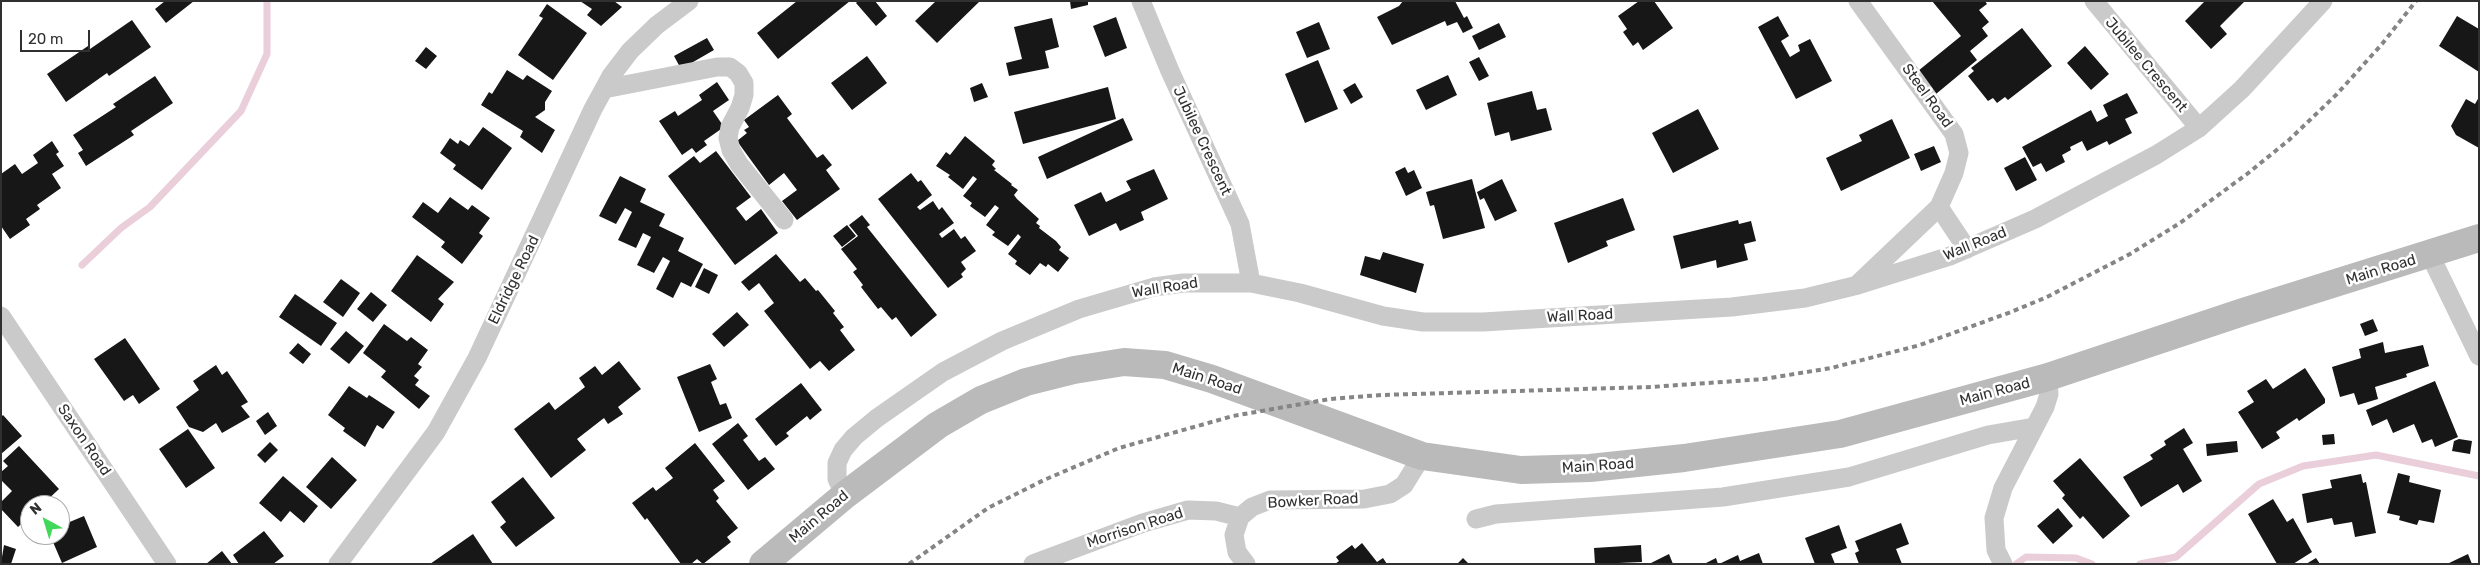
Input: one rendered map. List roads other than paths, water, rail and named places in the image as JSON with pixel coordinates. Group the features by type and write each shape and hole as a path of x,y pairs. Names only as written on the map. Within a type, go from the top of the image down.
{"main road":[{"name":"Main Road","path":"763,564 845,495 938,425 981,400 1026,382 1074,370 1124,362 1164,365 1212,379 1422,456 1521,470 1590,468 1684,458 1840,434 2048,377 2243,312 2430,255 2479,238"}],"street":[{"name":"Eldridge Road","path":"338,564 384,505 441,424 477,358 604,90 630,51 657,25 689,1"},
{"name":"Jubilee Crescent","path":"1141,1 1170,71 1240,224 1251,284"},
{"name":"Steel Road","path":"1858,1 1954,134 1959,154 1954,173 1939,207 1874,267 1858,285"},
{"name":"Jubilee Crescent","path":"2094,1 2199,128"},
{"name":"Wall Road","path":"845,495 837,479 837,463 843,450 854,437 877,418 944,372 1002,341 1079,308 1154,287 1200,282 1251,284 1300,294 1383,316 1423,322 1448,323 1732,307 1805,298 1858,285 1967,249 2044,214 2156,155 2199,128 2242,89 2323,1"},
{"path":"604,90 730,67 738,73 744,83 744,95 740,108 730,127 728,138 731,150 739,164 784,220"},
{"path":"1939,207 1967,249"},
{"path":"2430,255 2479,356"},
{"name":"Saxon Road","path":"1,316 167,564"},
{"path":"2002,562 1996,550 1994,518 2003,488 2045,407 2048,394 2048,377"},
{"path":"1476,519 1496,514 1724,497 1849,477 1988,435 2034,427"},
{"name":"Bowker Road","path":"1240,517 1252,506 1270,500 1364,499 1390,494 1404,485 1422,456"},
{"name":"Morrison Road","path":"1033,564 1143,523 1188,510 1216,511 1240,517"},
{"path":"1240,517 1234,535 1237,552 1246,564"}],"waterway":[{"path":"82,265 121,228 150,207 241,111 267,54 267,1"},
{"path":"2140,564 2176,557 2259,484 2303,466 2376,455 2479,476"},
{"path":"2016,564 2026,557 2076,558 2092,564"}],"railway":[{"path":"909,564 988,508 1044,480 1119,448 1233,416 1330,399 1381,395 1651,387 1764,379 1831,368 1920,345 2011,312 2047,297 2130,254 2180,223 2247,174 2289,140 2337,94 2382,44 2416,1"}]}
